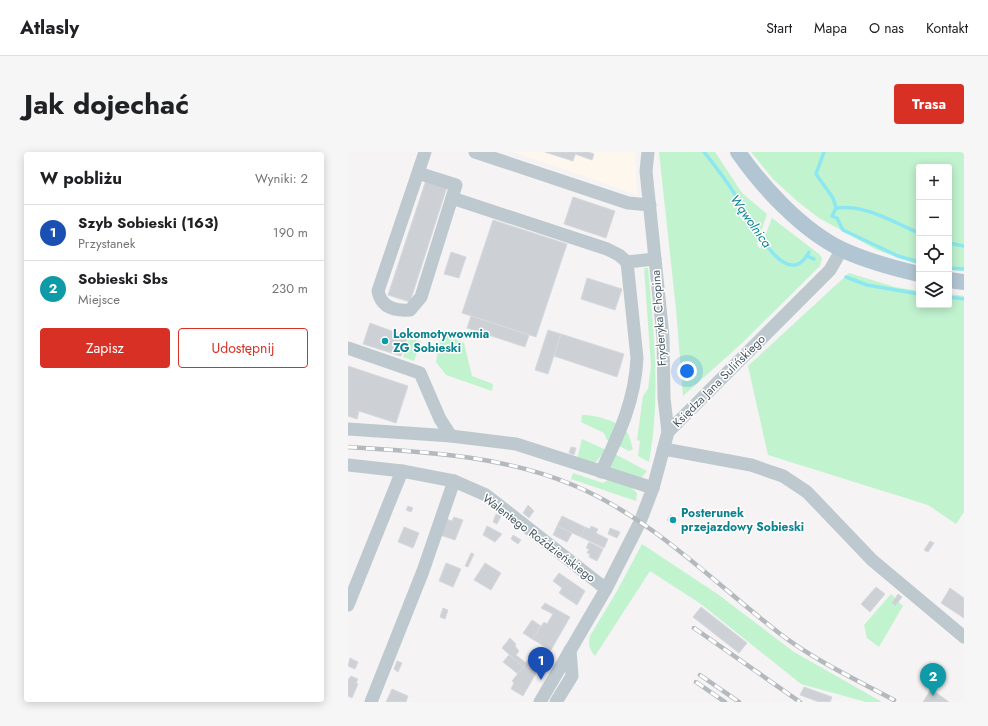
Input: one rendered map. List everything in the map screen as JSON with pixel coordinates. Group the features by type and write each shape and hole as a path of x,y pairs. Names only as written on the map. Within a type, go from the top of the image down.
{"main road":[{"path":"738,152 768,190 793,214 818,234 842,250 888,266 916,273"},
{"path":"952,280 964,282"}],"street":[{"path":"418,173 456,185 421,297 410,310 401,310 386,306 380,300 378,291 425,152"},
{"path":"475,152 628,203 650,205"},
{"name":"Fryderyka Chopina","path":"648,152 646,171 663,337 664,398 668,432"},
{"path":"452,198 607,249 619,255 627,262 637,358 636,374 633,396 601,472"},
{"name":"Księdza Jana Sulińskiego","path":"540,702 606,589 640,522 653,488 668,432 830,270 842,250"},
{"path":"627,262 655,259"},
{"path":"348,348 420,373 440,419 451,436"},
{"path":"348,429 451,436 516,444 653,488"},
{"path":"664,449 751,465 783,476 807,492 872,560 964,637"},
{"name":"Walentego Roździeńskiego","path":"348,465 402,471 454,481 486,495 606,589"},
{"path":"348,605 402,471"},
{"path":"371,702 423,571 454,481"},
{"path":"556,702 572,676 570,650"}],"shaded area":[{"path":"513,152 635,152 637,195 586,177"}],"green space":[{"path":"659,152 715,152 742,193 767,214 757,244 760,249 772,218 819,254 822,258 820,266 741,344 683,396 676,309"},
{"path":"751,152 964,152 964,271 952,270 952,164 916,164 916,264 877,250 819,218 797,201 774,180"},
{"path":"644,268 648,268 654,341 656,390 653,438 649,462 638,456 640,441 637,440 643,396 648,389 651,366"},
{"path":"849,273 895,287 916,290 916,308 952,308 952,294 964,296 964,512 956,524 928,505 768,455 748,366"},
{"path":"441,335 449,336 464,343 472,376 493,384 492,391 446,375 436,362"},
{"path":"409,338 421,342 414,361 403,357"},
{"path":"582,415 599,417 612,421 622,427 629,437 633,449 629,451 607,440 604,433 581,422"},
{"path":"582,439 606,450 594,464 577,459"},
{"path":"613,453 647,471 642,477 635,477 612,470 610,467"},
{"path":"573,473 603,483 608,480 631,487 637,493 636,501 571,479"},
{"path":"642,544 719,595 794,652 882,702 866,702 801,684 701,604 650,571 595,656 590,647 590,636 617,591"},
{"path":"891,594 903,606 879,647 867,638 864,625"}],"building":[{"path":"545,152 576,152 573,161"},
{"path":"576,152 588,152 594,154 592,160 575,154"},
{"path":"426,180 447,187 410,302 388,295"},
{"path":"573,197 615,211 606,238 564,224"},
{"path":"493,220 567,244 536,337 462,313"},
{"path":"451,252 466,257 459,278 444,274"},
{"path":"587,278 622,289 615,310 581,299"},
{"path":"471,316 529,335 525,347 467,328"},
{"name":"Lokomotywownia ZG Sobieski","path":"370,323 408,337 401,356 363,344"},
{"path":"548,330 561,334 548,374 535,370"},
{"path":"561,334 624,354 617,377 554,356"},
{"path":"348,366 408,386 396,423 359,411 357,419 348,416"},
{"path":"571,447 576,448 574,455 569,453"},
{"path":"528,505 534,511 529,518 523,513"},
{"path":"408,506 413,508 411,512 406,510"},
{"path":"496,514 501,516 497,524 493,522"},
{"name":"Posterunek przejazdowy Sobieski","path":"671,515 678,520 674,525 667,520"},
{"path":"562,516 585,527 581,537 557,526"},
{"path":"454,517 463,520 455,540 440,535 446,519 452,521"},
{"path":"487,526 502,534 495,542 483,535"},
{"path":"557,526 572,533 567,542 553,535"},
{"path":"591,526 598,529 596,533 608,539 604,548 581,537 585,527 590,529"},
{"path":"404,527 419,533 413,548 398,542"},
{"path":"610,528 620,532 617,538 608,534"},
{"path":"513,535 521,540 518,544 511,539"},
{"path":"930,541 934,543 928,552 924,550"},
{"path":"589,542 603,549 597,561 589,557 590,554 587,553 589,549 586,548"},
{"path":"471,553 474,554 468,567 465,566"},
{"path":"446,563 461,569 453,587 439,581"},
{"path":"485,563 501,573 491,590 474,580"},
{"path":"559,573 585,591 577,605 559,593 562,588 553,581"},
{"path":"876,587 885,594 870,612 861,604"},
{"path":"950,588 964,598 964,618 941,603"},
{"path":"898,594 902,597 895,606 892,603"},
{"path":"545,603 570,617 551,650 532,639 544,622 547,624 553,614 541,608"},
{"path":"701,607 747,643 739,653 693,617"},
{"path":"443,608 448,610 445,619 440,617"},
{"path":"532,620 541,626 532,639 523,633"},
{"path":"510,638 516,644 515,646 519,651 516,655 526,663 523,667 502,648"},
{"path":"509,655 523,667 518,674 503,662"},
{"path":"531,655 543,662 535,675 523,667"},
{"path":"350,658 358,662 355,669 348,666"},
{"path":"397,661 402,663 398,672 394,669"},
{"path":"523,667 535,675 523,696 511,689 514,683 512,681"},
{"path":"351,676 358,679 356,683 358,684 352,698 348,696 348,680"},
{"path":"804,687 832,697 830,702 819,702 800,695"},
{"path":"392,689 408,696 406,702 386,702"},
{"path":"931,689 949,702 923,702"}],"waterway":[{"name":"Wąwolnica","path":"704,152 722,175 759,234 779,259 790,265 800,263 809,252"},
{"path":"824,152 816,174 833,198 836,208"},
{"name":"Wąwolnica","path":"916,232 879,215 858,209 847,207 836,208 832,216 837,218 843,230 898,256 916,261"},
{"name":"Wąwolnica","path":"952,244 964,246"},
{"path":"807,256 814,259"},
{"path":"952,268 964,269"},
{"path":"846,277 867,285 916,293"},
{"path":"952,297 964,299"}],"railway":[{"path":"348,447 434,453 490,461 546,475 573,485 602,499 655,533 792,643 835,669 894,700"},
{"path":"694,628 800,702"},
{"path":"700,675 739,702"},
{"path":"696,682 725,702"}],"place":[{"name":"Lokomotywownia ZG Sobieski","path":"385,341"},
{"name":"Posterunek przejazdowy Sobieski","path":"673,520"},
{"name":"Szyb Sobieski (163)","path":"541,680"},
{"name":"Sobieski Sbs","path":"933,696"}]}
